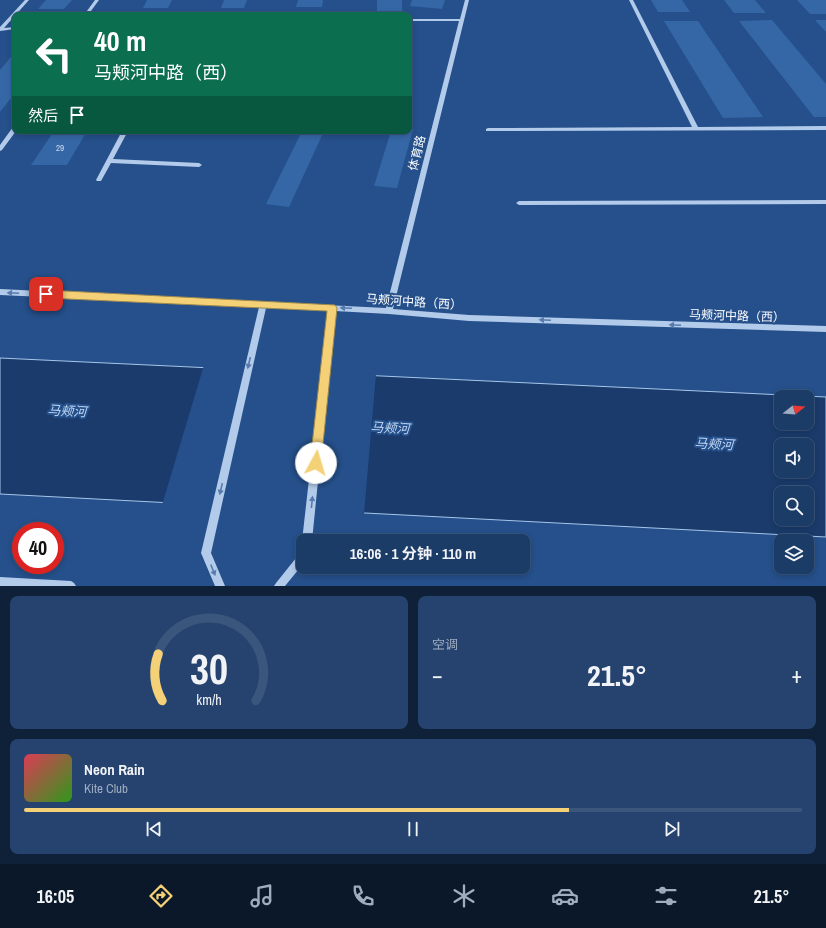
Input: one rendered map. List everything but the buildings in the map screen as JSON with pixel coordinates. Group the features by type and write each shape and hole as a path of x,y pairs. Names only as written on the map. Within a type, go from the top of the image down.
{"street":[{"path":"16,12 26,0"},
{"path":"88,12 97,0"},
{"name":"体育路","path":"389,311 467,0"},
{"path":"631,0 696,128"},
{"path":"0,30 12,16"},
{"path":"412,20 461,20"},
{"path":"0,30 12,28"},
{"path":"488,130 826,128"},
{"path":"0,149 12,132"},
{"path":"99,180 124,134"},
{"path":"110,161 199,165"},
{"path":"519,203 826,202"},
{"name":"马颊河中路（西）","path":"0,292 263,304 389,311 469,318 826,329"},
{"path":"220,586 206,553 263,304"},
{"path":"309,534 332,308"},
{"path":"279,586 296,565"},
{"path":"0,582 71,586"}],"water":[{"name":"马颊河","path":"0,358 774,395 774,430 814,430 814,396 826,397 826,537 814,536 814,534 774,534 0,494"}],"pier":[{"path":"204,365 376,374 364,515 162,505"}],"route":[{"path":"46,294 332,308 316,463"}]}
